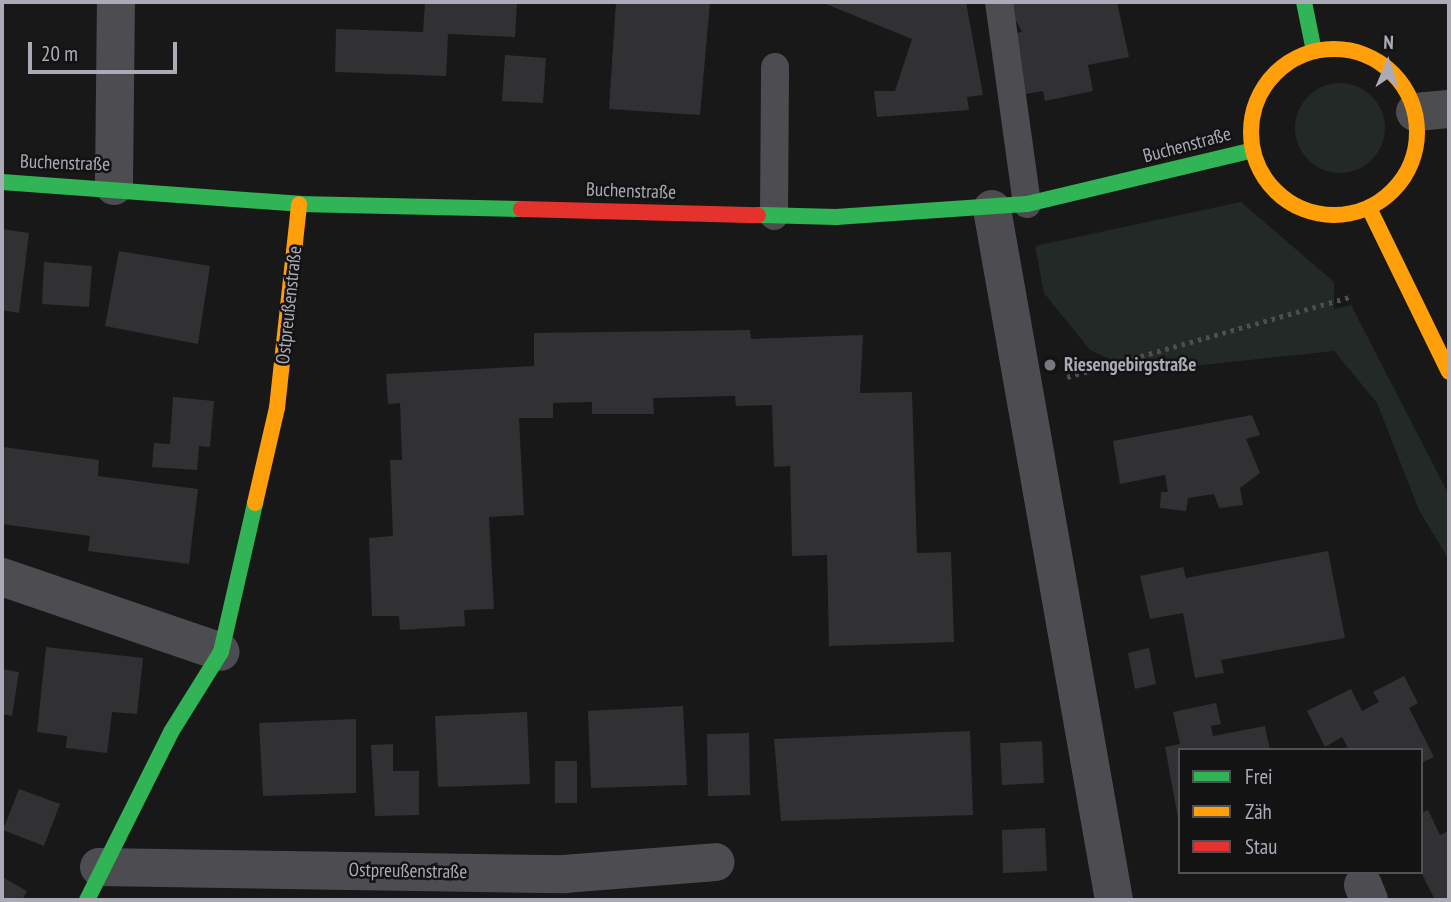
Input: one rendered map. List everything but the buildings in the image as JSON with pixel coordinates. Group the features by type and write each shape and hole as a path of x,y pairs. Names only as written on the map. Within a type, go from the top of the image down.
{"street":[{"path":"114,186 116,2"},
{"path":"1304,2 1314,51"},
{"path":"1337,48 1387,67 1432,111 1409,169 1369,208 1315,213 1290,202 1270,185 1253,150 1254,108 1266,84 1285,65 1314,51 1337,48"},
{"name":"Buchenstraße","path":"2,183 114,186 299,204 774,216 1009,206 1253,150"},
{"name":"Ostpreußenstraße","path":"93,883 221,652 278,408 299,204"},
{"path":"1009,206 1026,389 1114,900"},
{"path":"1369,208 1449,372"},
{"path":"2,577 221,652"},
{"name":"Ostpreußenstraße","path":"93,883 564,874 716,862"}],"lane":[{"path":"999,2 1009,206"},
{"path":"774,216 775,67"}],"path":[{"path":"1026,389 1353,296"}],"shaded area":[{"path":"1331,83 1349,83 1365,90 1378,103 1385,119 1385,137 1378,153 1365,166 1349,173 1331,173 1315,166 1302,153 1295,137 1295,119 1302,103 1315,90"},
{"path":"1241,202 1334,282 1334,309 1351,305 1449,495 1449,560 1419,510 1377,403 1334,351 1137,372 1090,350 1044,293 1035,246"}],"traffic: fast":[{"path":"1304,2 1314,51"},
{"path":"758,215 836,217 1027,204 1253,150"},
{"path":"2,182 299,204 521,209"},
{"path":"87,900 171,732 221,652 255,503"}],"traffic: slow":[{"path":"1334,49 1366,56 1380,63 1392,74 1403,86 1410,100 1417,132 1410,164 1403,178 1392,190 1380,201 1366,208 1334,215 1302,208 1288,201 1276,190 1265,178 1258,164 1251,132 1258,100 1265,86 1276,74 1288,63 1302,56 1334,49"},
{"path":"255,503 277,408 299,204"},
{"path":"1369,208 1449,372"}],"traffic: jam":[{"path":"521,209 758,215"}],"place":[{"name":"Riesengebirgstraße","path":"1050,365"}]}
